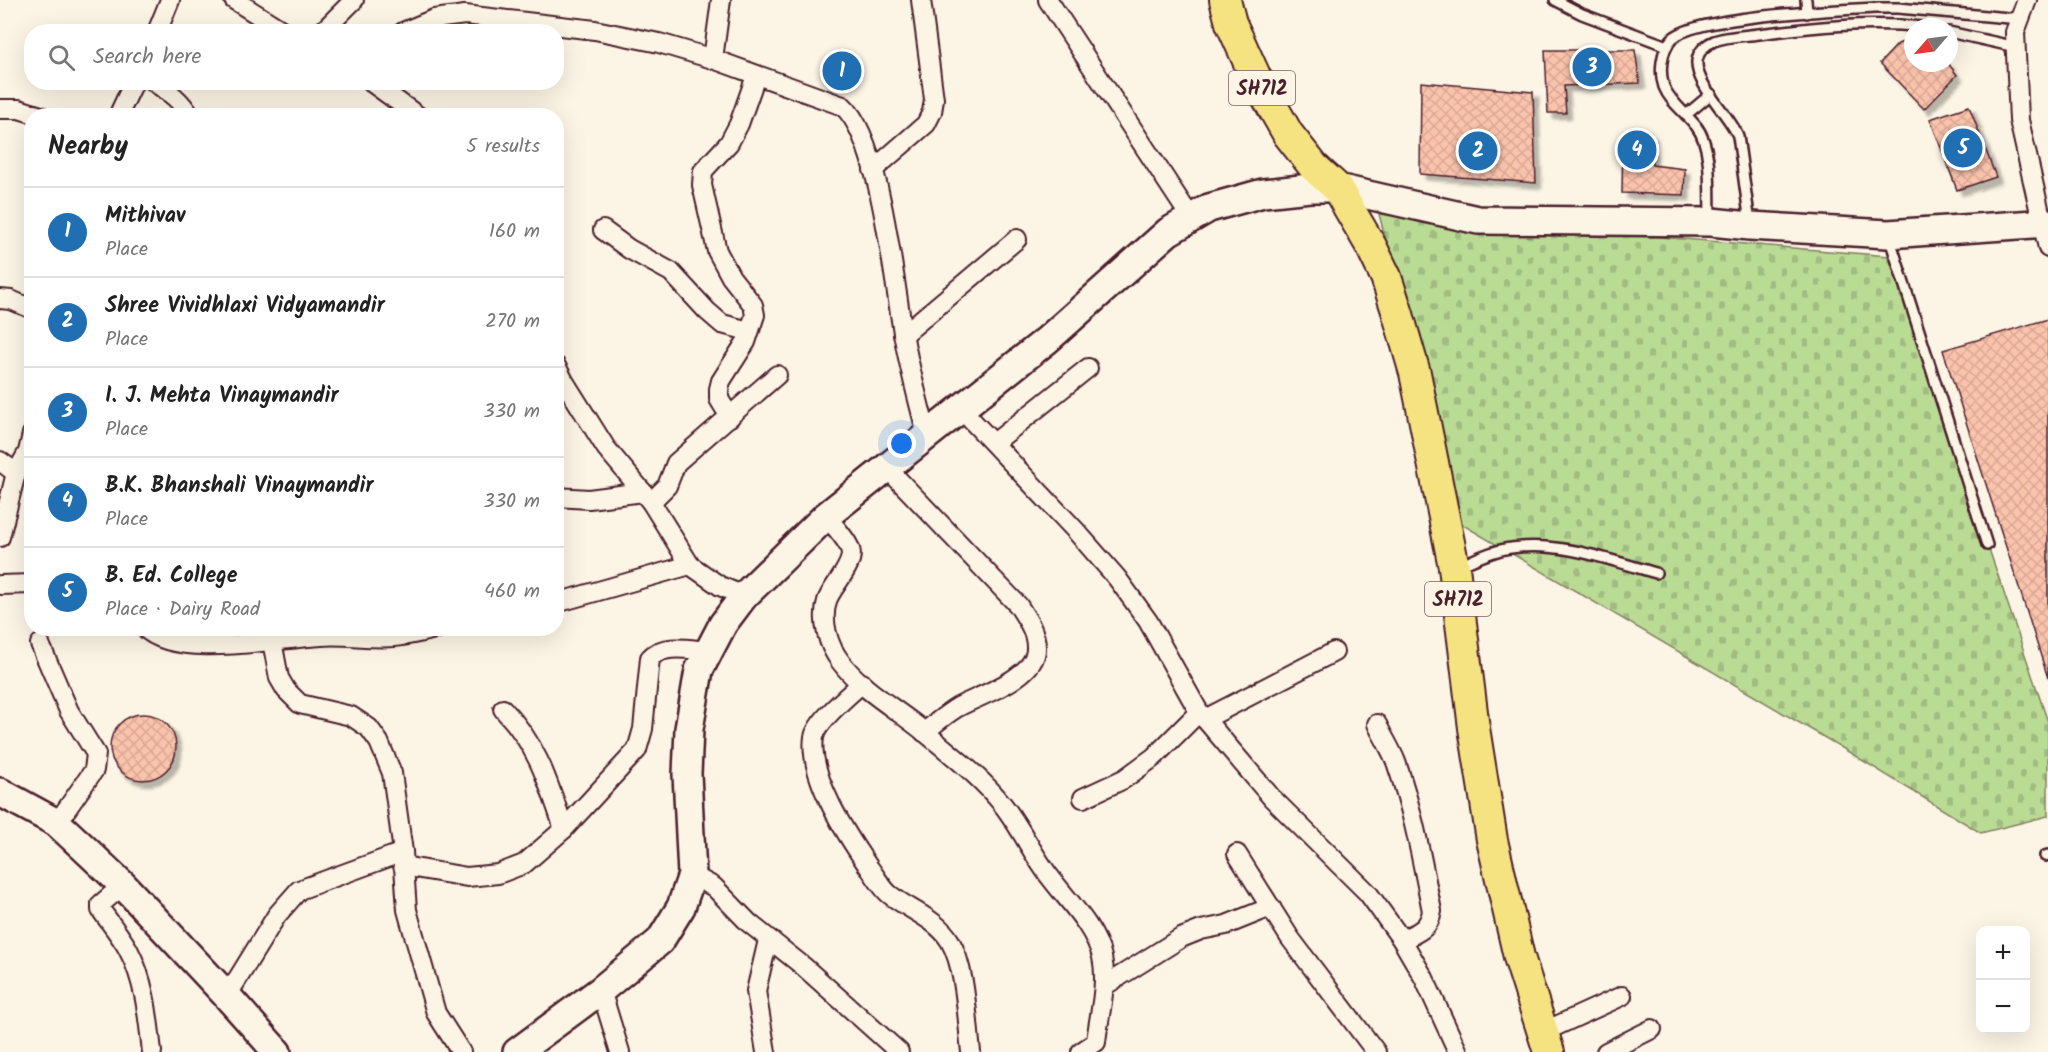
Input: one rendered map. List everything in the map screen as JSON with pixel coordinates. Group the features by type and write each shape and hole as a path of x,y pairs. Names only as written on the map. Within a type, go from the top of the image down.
{"main road":[{"name":"SH712","path":"1226,0 1231,23 1256,78 1288,134 1314,167 1337,188 1371,246 1386,277 1397,311 1415,373 1454,567 1472,717 1492,840 1519,957 1546,1042"},
{"name":"SH712","path":"1245,0 1249,21 1269,66 1300,122 1314,167"}],"street":[{"path":"160,24 170,0"},
{"path":"234,0 272,24"},
{"path":"330,24 354,0"},
{"path":"713,59 721,0"},
{"path":"873,170 926,124 932,112 934,99 921,0"},
{"path":"1048,0 1191,218"},
{"path":"517,1052 601,990 660,941 681,907 692,875 687,774 689,729 699,670 723,624 744,596 826,516 1047,340 1168,232 1209,208 1263,193 1310,188 1337,188 1478,220 1710,222 1888,234 2046,231 2019,120 2015,33 2027,0"},
{"path":"422,24 434,19 465,15 552,24"},
{"path":"564,26 659,43 713,59 843,106 851,114 873,170 884,217 903,335 927,436"},
{"path":"730,417 720,399 719,389 721,381 746,342 755,315 753,305 731,277 717,251 702,185 703,171 729,143 739,124 756,76"},
{"path":"122,108 130,90"},
{"path":"166,90 186,108"},
{"path":"378,90 391,108"},
{"path":"0,109 24,111"},
{"path":"603,230 629,249 671,272 722,324 749,331"},
{"path":"903,335 1017,239"},
{"path":"0,299 11,300 24,306"},
{"path":"994,443 1088,368"},
{"path":"564,497 647,497 667,486 676,463 777,375"},
{"path":"564,381 606,448 647,497 690,566 720,586 744,596"},
{"path":"960,409 1117,578 1148,621 1202,715 1272,798 1368,893 1402,940 1424,978 1458,1052"},
{"path":"0,537 16,473 24,458"},
{"path":"0,461 16,473"},
{"path":"887,468 1018,605 1032,628 1037,649 1032,661 1016,678 958,707 924,732"},
{"path":"826,516 850,549 851,559 827,601 824,622 831,646 839,659 862,683 924,732 969,771 1004,806 1038,861 1092,933 1102,957 1104,986 1093,1049"},
{"path":"564,601 690,566"},
{"path":"0,585 24,584"},
{"path":"156,636 174,643 248,645 299,636"},
{"path":"379,636 399,636"},
{"path":"272,641 279,678 286,690 300,704 351,716 369,728 379,742 392,773 407,910 436,1013 461,1052"},
{"path":"40,644 69,711 96,754 94,770 57,823"},
{"path":"227,996 276,915 299,890 403,859 467,877 498,874 524,864 564,829 637,750 643,729 650,658 655,652 665,649 709,651"},
{"path":"1083,798 1124,779 1154,757 1202,715 1334,652"},
{"path":"862,683 818,726 814,737 817,766 827,795 848,836 887,893 934,923 945,933 950,942 959,959 971,1052"},
{"path":"502,709 518,725 544,769 564,829"},
{"path":"1377,724 1395,760 1402,783 1418,839 1432,910 1430,922 1425,927 1402,940"},
{"path":"0,792 57,823 123,885 276,1052"},
{"path":"1237,854 1296,945 1376,1052"},
{"path":"692,875 714,887 768,940 803,966 899,1052"},
{"path":"123,885 101,904 101,910 128,948 136,968 146,998 152,1052"},
{"path":"1104,986 1181,938 1201,930 1226,925 1271,907"},
{"path":"766,1052 756,991 768,940"},
{"path":"601,990 620,1052"},
{"path":"1546,1042 1622,996"},
{"path":"1606,1052 1652,1029"}],"lane":[{"path":"1555,0 1582,14 1667,46"},
{"path":"1806,0 1807,13"},
{"path":"1710,222 1706,146 1697,127 1668,94 1663,83 1661,64 1667,46 1676,36 1719,21 1898,8 2020,19"},
{"path":"1750,226 1738,136 1702,81 1697,68 1697,58 1706,45 1723,38 1790,30 1856,26 1904,27"},
{"path":"1694,28 1706,45"},
{"path":"1958,34 2016,47"},
{"path":"1686,115 1711,94"},
{"path":"1888,234 1987,545"},
{"path":"1454,567 1501,550 1543,546 1574,550 1656,573"}],"green space":[{"path":"1379,214 1889,256 2048,722 2048,816 1981,833 1839,746 1458,522"}],"building":[{"path":"1904,42 1904,72 1955,72 1957,75 1924,109 1880,63 1898,44"},
{"path":"1545,50 1635,50 1640,83 1564,86 1566,113 1548,113"},
{"path":"1421,82 1533,92 1536,183 1420,174"},
{"path":"1969,106 1996,177 1957,190 1930,119"},
{"path":"1623,133 1651,134 1652,165 1685,169 1684,195 1622,193"},
{"path":"2048,319 2048,678 1943,350"},
{"path":"137,714 149,714 161,719 171,729 176,747 174,760 161,775 149,780 137,780 125,775 115,765 110,753 110,741 115,729 125,719"}],"place":[{"name":"I. J. Mehta Vinaymandir","path":"1592,67"},
{"name":"Mithivav","path":"842,71"},
{"name":"B. Ed. College","path":"1963,148"},
{"name":"B.K. Bhanshali Vinaymandir","path":"1637,150"},
{"name":"Shree Vividhlaxi Vidyamandir","path":"1478,151"}]}
